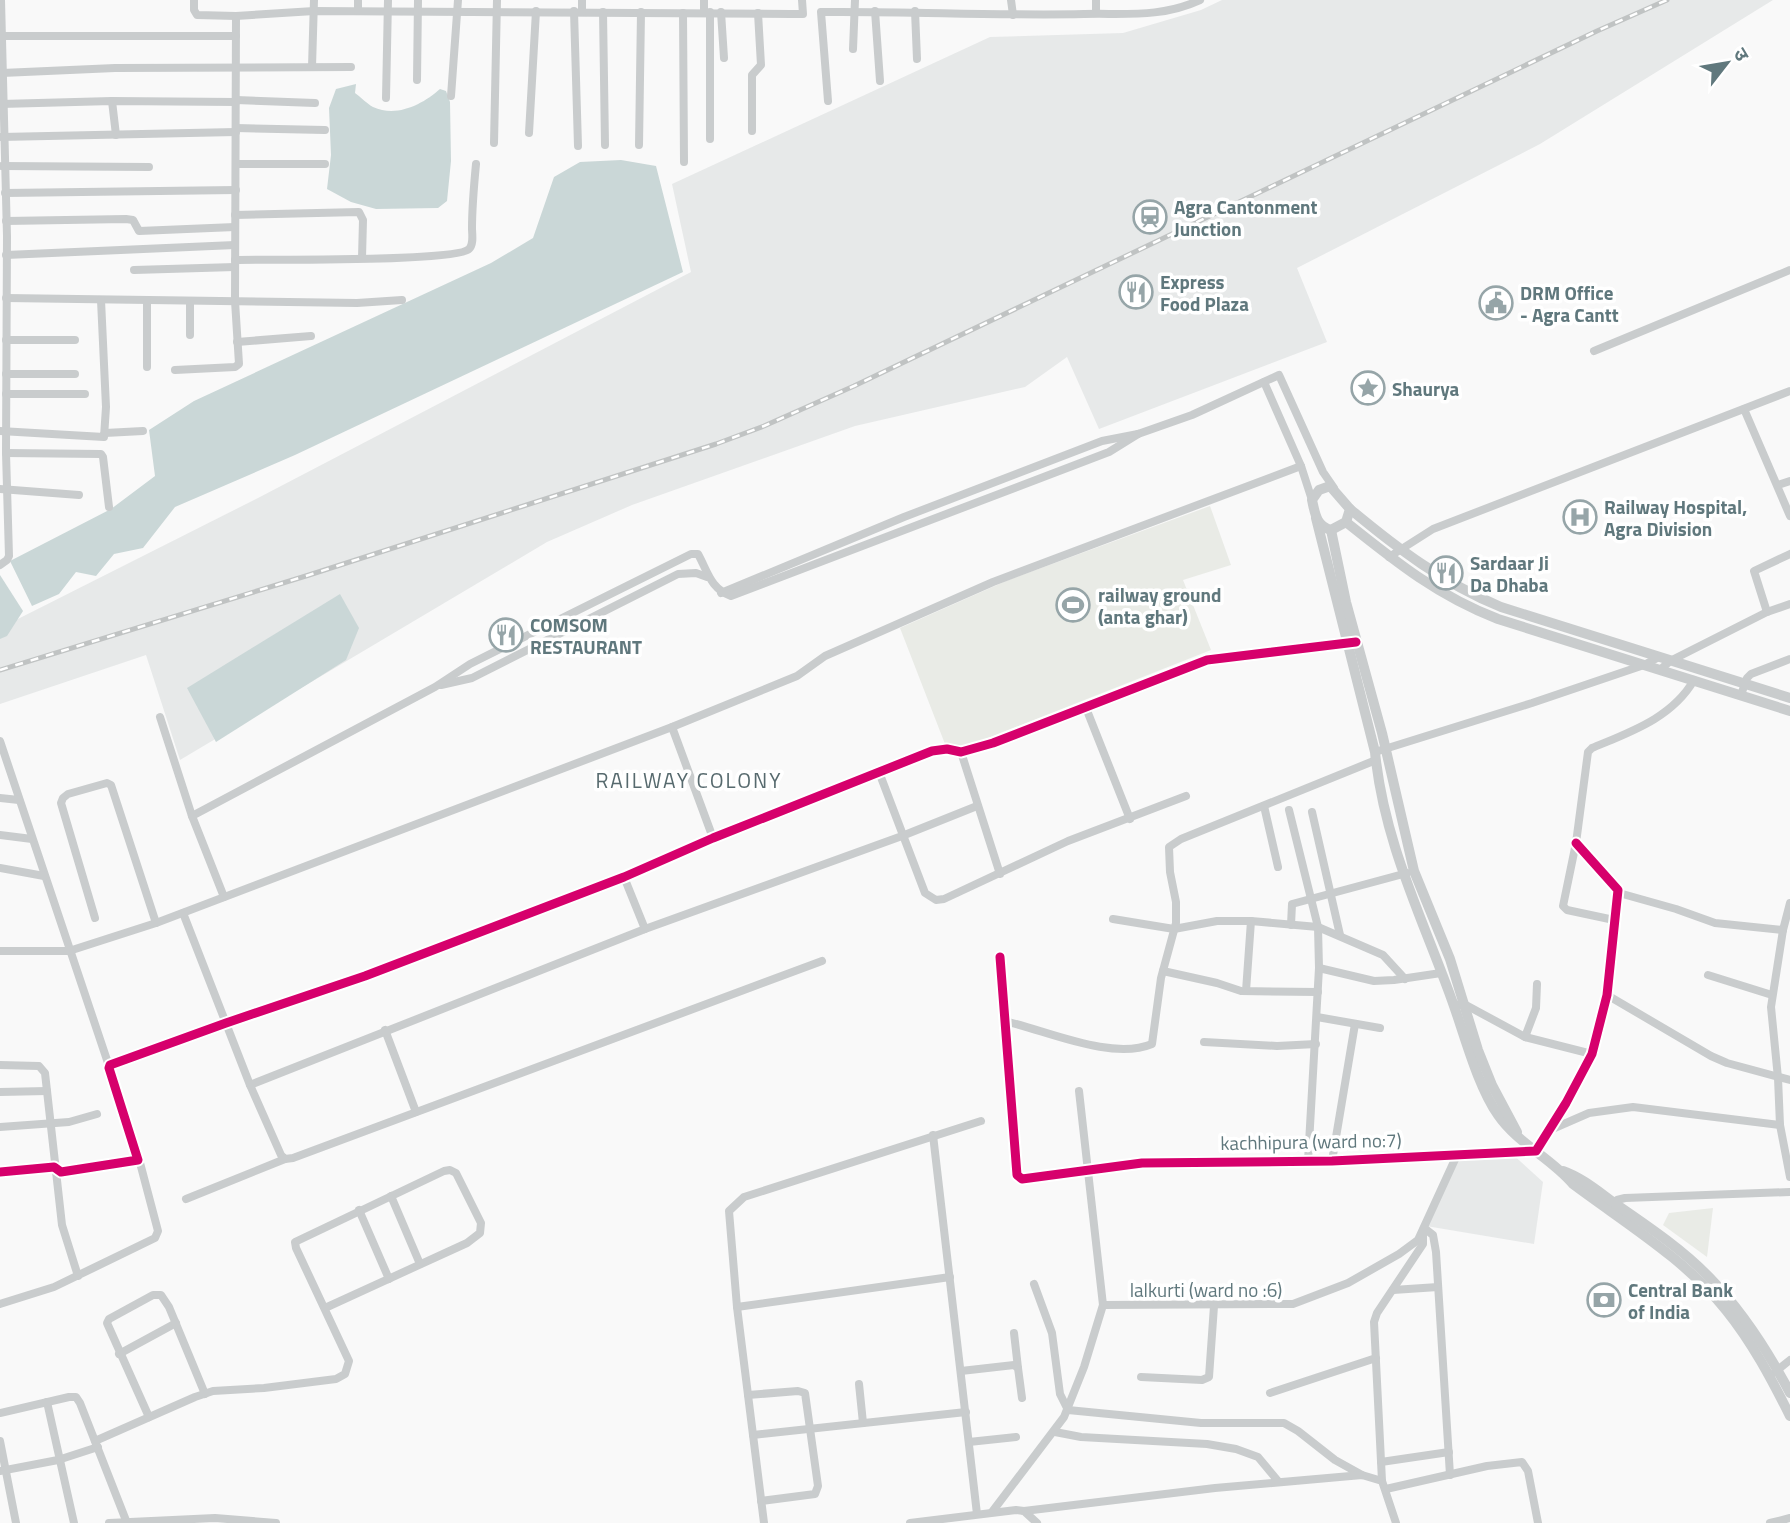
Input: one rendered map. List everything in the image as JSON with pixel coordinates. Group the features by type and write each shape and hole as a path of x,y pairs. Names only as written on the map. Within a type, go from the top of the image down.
{"street":[{"path":"0,564 9,556 3,489 6,453 3,431 6,221 2,166 1,0"},
{"path":"194,0 197,15 236,16 388,10 803,14 915,11 1013,15 1148,15 1168,5 1200,0"},
{"path":"312,67 314,0"},
{"path":"358,0 358,11"},
{"path":"386,98 388,0"},
{"path":"416,80 418,0"},
{"path":"452,96 458,0"},
{"path":"494,143 497,0"},
{"path":"529,133 541,0"},
{"path":"578,146 578,11 582,0"},
{"path":"704,0 707,12 710,139"},
{"path":"802,0 803,14"},
{"path":"853,49 855,0"},
{"path":"1011,0 1013,15"},
{"path":"1096,0 1096,13"},
{"path":"915,11 917,59"},
{"path":"603,12 605,145"},
{"path":"639,145 641,12"},
{"path":"721,12 724,58"},
{"path":"821,12 828,102"},
{"path":"875,12 880,81"},
{"path":"683,13 684,162"},
{"path":"752,131 751,75 761,65 758,13"},
{"path":"175,370 237,367 236,16"},
{"path":"1,36 236,36"},
{"path":"2,73 115,68 351,67"},
{"path":"112,101 116,135"},
{"path":"1,104 112,101 315,103"},
{"path":"2,138 236,130 325,130"},
{"path":"236,164 325,163"},
{"path":"134,270 235,263 449,256 469,249 472,242 476,164"},
{"path":"2,166 149,167"},
{"path":"4,199 236,190"},
{"path":"235,215 359,212 363,220 362,258"},
{"path":"6,221 127,219 133,220 139,231 236,226"},
{"path":"4,259 236,245"},
{"path":"1594,351 1790,270"},
{"path":"4,304 101,300 357,303 402,300"},
{"path":"3,431 102,438 105,433 106,407 101,300"},
{"path":"147,300 147,367"},
{"path":"190,301 190,335"},
{"path":"237,342 311,336"},
{"path":"6,340 75,340"},
{"path":"4,367 75,374"},
{"path":"192,816 435,687 470,664 691,554 698,554 707,577 721,593 731,596 1109,452 1138,434 1192,415 1281,376 1323,472 1350,509 1399,550 1466,593 1489,603 1790,698"},
{"path":"1264,382 1301,466 1312,500 1379,753 1414,871 1450,960 1459,1005"},
{"path":"1390,557 1433,529 1790,391"},
{"path":"4,396 85,394"},
{"path":"1745,409 1789,513"},
{"path":"105,433 144,431"},
{"path":"6,453 100,454 103,457 109,508"},
{"path":"0,951 69,951 183,913 672,727 797,676 825,656 993,582 1301,466"},
{"path":"1778,485 1790,481"},
{"path":"1312,500 1319,490 1327,486 1334,488"},
{"path":"3,489 79,495"},
{"path":"1316,518 1322,527 1331,530 1346,522 1350,509"},
{"path":"1346,522 1437,591 1471,609 1498,620 1790,710"},
{"path":"1331,530 1352,643"},
{"path":"1768,612 1754,571 1790,554"},
{"path":"435,687 472,678 678,573 696,573 707,577"},
{"path":"594,601 601,612"},
{"path":"1660,670 1670,661 1768,612 1790,604"},
{"path":"109,1066 365,976 624,877 713,838 932,751 947,749 961,752 993,743 1211,659 1352,643"},
{"path":"1000,957 1004,1021 1034,1027 1084,1044 1121,1049 1149,1045 1153,1040 1163,971 1174,929 1176,902 1170,872 1169,847 1181,839 1265,806 1379,753 1644,665 1659,657"},
{"path":"1741,695 1751,674 1790,659"},
{"path":"1614,920 1567,910 1563,906 1576,843 1588,752 1667,713 1694,680"},
{"path":"1086,708 1130,819"},
{"path":"160,717 192,816 224,897"},
{"path":"672,727 713,838"},
{"path":"0,741 139,1159 157,1234 151,1241 54,1287 0,1304"},
{"path":"961,752 1000,874"},
{"path":"1379,753 1378,783 1395,854 1441,973 1459,1005 1492,1085 1520,1139 1562,1171 1573,1184 1611,1206 1685,1268 1723,1306 1790,1393"},
{"path":"0,771 10,772"},
{"path":"879,772 925,893 930,898 944,899 1068,841 1186,796"},
{"path":"95,918 61,803 68,794 107,783 111,785 156,923"},
{"path":"0,798 19,800"},
{"path":"250,1085 646,929 978,806"},
{"path":"1265,806 1278,867"},
{"path":"1289,810 1318,927 1316,1044 1308,1161"},
{"path":"1312,812 1340,935"},
{"path":"0,835 32,839"},
{"path":"1576,843 1619,893 1715,923 1783,930"},
{"path":"0,868 44,876"},
{"path":"1291,925 1292,904 1414,871"},
{"path":"624,877 646,929"},
{"path":"1536,1151 1579,1081 1592,1054 1606,995 1619,893"},
{"path":"1789,908 1770,1007 1778,1078 1779,1122 1790,1177"},
{"path":"183,913 250,1085 281,1155 285,1158"},
{"path":"1113,919 1174,929 1207,922 1251,921 1318,927 1383,955 1405,979"},
{"path":"1246,991 1251,921"},
{"path":"186,1199 285,1158 293,1158 822,961"},
{"path":"1319,968 1374,981 1441,973"},
{"path":"1163,971 1246,991 1318,992"},
{"path":"1708,975 1772,995"},
{"path":"1525,1037 1535,1013 1537,984"},
{"path":"1606,995 1711,1056 1790,1080"},
{"path":"1459,1005 1525,1037 1592,1054"},
{"path":"1317,1017 1380,1028"},
{"name":"kachhipura (ward no:7)","path":"1004,1021 1017,1175 1026,1181 1142,1163 1332,1161 1536,1151"},
{"path":"1332,1161 1355,1024"},
{"path":"385,1030 416,1112"},
{"path":"1204,1042 1277,1046 1316,1044"},
{"path":"0,1065 42,1067 62,1225 78,1276"},
{"path":"0,1093 47,1091"},
{"path":"992,1512 1055,1432 1068,1410 1103,1305 1079,1091"},
{"path":"1549,1131 1589,1113 1633,1107 1790,1121"},
{"path":"0,1127 69,1122 97,1114"},
{"path":"764,1523 737,1307 729,1210 738,1200 981,1121"},
{"path":"933,1135 977,1514"},
{"path":"1396,1523 1384,1485 1381,1462 1374,1322 1423,1244 1423,1230 1457,1155"},
{"path":"56,1167 61,1172 139,1159"},
{"path":"0,1172 56,1167"},
{"path":"3,1471 58,1460 205,1394 336,1379 345,1374 349,1361 295,1242 444,1171 453,1171 481,1223 480,1233 325,1308"},
{"path":"1611,1206 1625,1198 1790,1192"},
{"path":"391,1196 420,1264"},
{"path":"359,1210 389,1279"},
{"path":"1423,1230 1432,1233 1434,1240 1450,1475"},
{"name":"lalkurti (ward no :6)","path":"1103,1305 1293,1304 1348,1283 1409,1248 1418,1240 1423,1230"},
{"path":"737,1307 950,1277"},
{"path":"1034,1284 1052,1333 1060,1394 1068,1410"},
{"path":"1393,1290 1438,1287"},
{"path":"149,1417 107,1326 109,1319 153,1295 161,1295 169,1307 205,1394"},
{"path":"1141,1377 1202,1380 1209,1377 1214,1306"},
{"path":"119,1354 176,1324"},
{"path":"1014,1333 1022,1398"},
{"path":"1270,1393 1376,1358"},
{"path":"1774,1373 1790,1360"},
{"path":"961,1371 1007,1364 1018,1368"},
{"path":"1774,1373 1790,1416"},
{"path":"859,1384 863,1423"},
{"path":"748,1395 802,1391 807,1399 818,1490 811,1495 761,1501"},
{"path":"0,1413 73,1396 76,1398 127,1522"},
{"path":"47,1402 74,1523"},
{"path":"1068,1410 1201,1423 1284,1423 1298,1430 1335,1460 1384,1485 1450,1475 1507,1462 1522,1462 1528,1471 1538,1523"},
{"path":"753,1435 966,1412"},
{"path":"1055,1432 1081,1437 1206,1444 1236,1449 1258,1457 1278,1482"},
{"path":"969,1442 1016,1437"},
{"path":"0,1441 3,1471 16,1523"},
{"path":"1381,1462 1449,1452"},
{"path":"910,1523 992,1512 1024,1511 1362,1475"},
{"path":"1024,1511 1037,1523"},
{"path":"108,1523 215,1518 276,1523"},
{"path":"1770,1523 1790,1518"}],"shaded area":[{"path":"1222,0 1773,0 1540,144 1297,268 1327,342 1099,429 1067,357 1025,387 855,426 632,505 547,542 180,760 146,655 0,704 0,628 258,498 691,272 672,184 990,37 1123,33 1201,10"},
{"path":"356,84 355,93 368,104 391,111 418,104 440,89 446,91 450,102 451,161 447,201 438,208 376,209 351,202 327,189 331,155 329,108 336,89"},
{"path":"621,160 656,166 683,272 295,455 175,507 143,548 114,554 96,576 76,572 59,594 32,606 10,561 111,509 155,476 149,430 194,401 491,263 533,238 554,177 580,162"},
{"name":"railway ground (anta ghar)","path":"1210,506 1231,565 1183,580 1211,650 965,747 945,744 900,628 1006,581"},
{"path":"0,575 23,611 7,636 0,639"},
{"path":"340,594 359,628 346,660 216,742 187,688"},
{"path":"1510,1152 1543,1182 1534,1244 1426,1226 1457,1155"},
{"path":"1713,1208 1707,1257 1663,1225 1669,1213"}],"railway":[{"path":"0,670 309,575 716,444 764,426 854,386 1667,0"}],"cycle path":[{"path":"0,1172 54,1167 61,1172 138,1160 110,1065 365,976 624,877 713,838 932,751 947,749 961,752 993,743 1207,660 1356,642"},
{"path":"1000,957 1017,1175 1022,1179 1142,1163 1332,1161 1536,1151 1592,1054 1607,995 1618,890 1576,843"}],"place":[{"name":"Agra Cantonment Junction","path":"1150,217"},
{"name":"Express Food Plaza","path":"1136,292"},
{"name":"DRM Office - Agra Cantt","path":"1496,303"},
{"name":"Shaurya","path":"1368,388"},
{"name":"Railway Hospital, Agra Division","path":"1580,517"},
{"name":"Sardaar Ji Da Dhaba","path":"1446,573"},
{"name":"railway ground (anta ghar)","path":"1073,605"},
{"name":"COMSOM RESTAURANT","path":"506,635"},
{"name":"Central Bank of India","path":"1604,1300"}],"district":[{"name":"RAILWAY COLONY","path":"689,780"}]}
